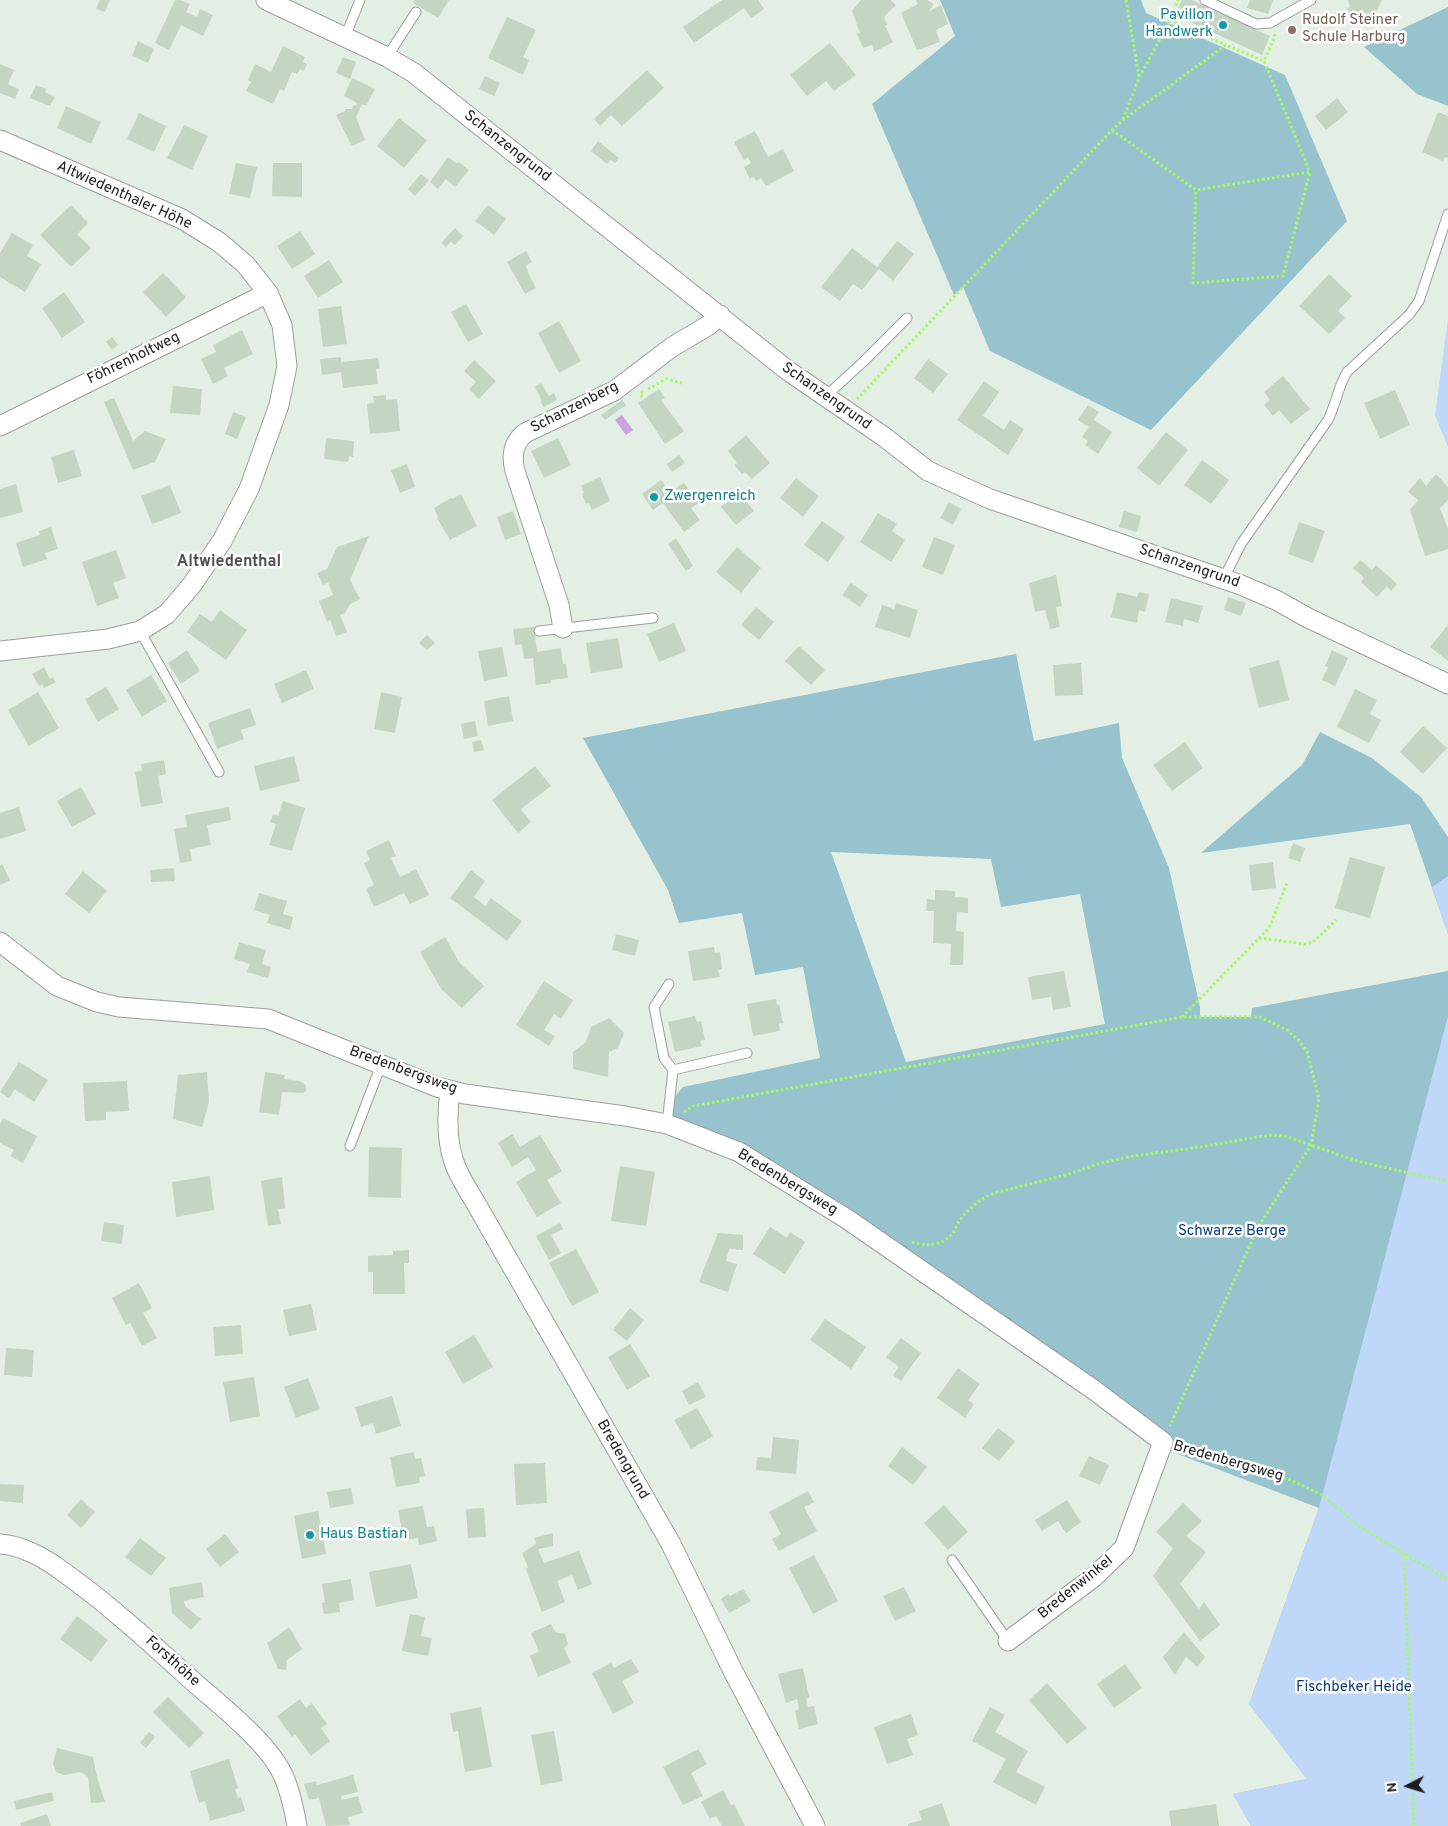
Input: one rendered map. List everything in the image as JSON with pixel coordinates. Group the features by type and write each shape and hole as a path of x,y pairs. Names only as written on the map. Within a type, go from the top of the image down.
{"street":[{"name":"Schanzengrund","path":"266,0 387,57 414,73 787,370 883,436 928,471 990,499 1224,578 1276,600 1308,618 1448,684"},
{"name":"Altwiedenthaler Höhe","path":"0,140 182,219 219,242 245,264 268,293 282,325 287,366 279,405 249,489 222,541 190,586 166,614 140,631 108,640 0,651"},
{"name":"Föhrenholtweg","path":"0,426 268,293"},
{"name":"Schanzenberg","path":"563,628 560,605 513,464 516,442 525,433 614,391 672,348 720,316"},
{"name":"Bredenbergsweg","path":"0,942 57,986 97,1002 119,1008 268,1019 450,1091 667,1124 739,1152 847,1219 1094,1390 1163,1442"},
{"name":"Bredengrund","path":"450,1091 449,1143 454,1162 671,1544 734,1673 815,1826"},
{"name":"Bredenwinkel","path":"1008,1641 1094,1577 1124,1548 1163,1442"},
{"name":"Forsthöhe","path":"0,1544 9,1544 30,1552 61,1570 136,1630 226,1710 259,1742 281,1771 294,1810 297,1826"}],"lane":[{"path":"345,37 360,0"},
{"path":"1205,0 1256,24 1270,23 1311,0"},
{"path":"387,57 416,12"},
{"path":"1224,578 1240,544 1328,420 1335,406 1342,380 1347,372 1409,315 1419,301 1448,214"},
{"path":"826,396 907,318"},
{"path":"539,631 653,618"},
{"path":"140,631 220,772"},
{"path":"667,1124 673,1070 664,1058 654,1007 669,984"},
{"path":"673,1070 747,1053"},
{"path":"350,1146 381,1065"},
{"path":"952,1560 1008,1641"}],"path":[{"path":"1126,0 1139,78"},
{"path":"1123,120 1139,78 1170,20 1178,0"},
{"path":"1170,20 1264,61 1310,172 1283,276 1193,283 1196,190"},
{"path":"1264,61 1275,36 1270,23"},
{"path":"848,412 860,394 1112,130 1226,45"},
{"path":"1112,130 1196,190 1310,172"},
{"path":"644,399 640,394 656,383 666,379 682,383"},
{"path":"1182,1017 1269,928 1288,881"},
{"path":"1258,938 1306,944 1313,942 1336,920"},
{"path":"667,1124 693,1106 1182,1017 1260,1017 1287,1030 1307,1051 1319,1099 1311,1145 1258,1227 1163,1442"},
{"path":"905,1238 924,1245 943,1241 952,1234 970,1209 982,1198 994,1193 1133,1156 1201,1148 1274,1135 1285,1136 1357,1161 1448,1182"},
{"name":"Bredenbergsweg","path":"1163,1442 1211,1458 1291,1480 1322,1495 1360,1527 1448,1580"},
{"path":"1404,1553 1414,1826"}],"green space":[{"path":"940,0 1141,0 1146,13 1285,75 1347,221 1151,430 990,351 963,287 954,295 872,104 955,36"},
{"path":"1448,7 1448,106 1417,94 1364,47"},
{"path":"1448,319 1448,447 1435,415"},
{"name":"Schwarze Berge","path":"1016,654 1034,741 1119,723 1122,758 1169,868 1200,1007 1200,1017 1251,1017 1252,1008 1448,971 1448,1826 1251,1826 1233,1794 1307,1779 1249,1704 1319,1508 1170,1451 739,1152 667,1124 670,1102 683,1087 820,1058 803,967 755,975 742,913 679,923 668,890 583,738","holes":["831,852 991,859 1001,907 1080,894 1105,1024 906,1062"]},
{"path":"1320,732 1372,758 1421,797 1448,837 1448,934 1410,824 1201,853 1302,765"},
{"path":"1448,876 1448,934 1432,887"},
{"name":"Fischbeker Heide","path":"1448,1016 1448,1826 1251,1826 1233,1794 1307,1779 1249,1704 1319,1508"}],"shaded area":[{"path":"622,415 633,430 626,435 615,420"}],"building":[{"path":"100,0 110,0 105,12 96,9"},
{"path":"175,0 190,4 186,12 197,17 200,9 213,15 203,36 181,25 169,50 155,43"},
{"path":"415,0 449,0 438,18 413,3"},
{"path":"722,0 758,0 764,9 751,18 744,8 694,43 683,27"},
{"path":"861,0 892,0 896,5 884,17 887,25 885,26 893,42 874,52 872,45 863,48 857,34 860,33 852,11"},
{"path":"916,0 927,0 934,4 929,11 941,5 948,24 936,30 940,42 917,50 901,13 918,4"},
{"name":"Pavillon Handwerk","path":"1182,0 1192,0 1270,36 1262,55 1175,15"},
{"path":"1250,0 1273,0 1268,14 1247,8"},
{"path":"1348,0 1382,0 1370,24 1349,13 1347,8 1350,7"},
{"path":"507,17 536,30 523,57 529,60 523,75 488,58"},
{"path":"138,41 154,49 148,63 132,56"},
{"path":"830,43 856,75 834,91 826,81 807,96 790,75"},
{"path":"283,46 305,57 303,62 307,64 304,71 300,69 297,74 292,72 284,91 280,89 273,104 246,91 251,82 248,80 255,64 271,72"},
{"path":"343,57 356,62 350,79 336,73"},
{"path":"0,64 14,70 8,84 19,89 15,99 0,93"},
{"path":"647,70 664,88 622,126 611,115 600,126 594,119"},
{"path":"485,76 500,83 494,96 479,89"},
{"path":"352,78 375,89 366,106 362,104 356,117 365,140 352,146 336,115 345,111 345,109 352,109 357,103 344,96"},
{"path":"36,85 46,89 45,92 55,97 50,106 30,98"},
{"path":"1337,98 1348,112 1326,130 1315,116"},
{"path":"66,106 101,122 91,144 57,128"},
{"path":"1438,112 1448,116 1448,158 1445,157 1443,161 1422,152"},
{"path":"139,113 166,126 154,152 127,139"},
{"path":"399,118 427,140 404,168 377,146"},
{"path":"184,125 208,136 192,170 167,158"},
{"path":"755,131 768,157 783,149 794,171 766,186 761,178 756,181 754,177 750,179 744,167 751,163 748,157 744,160 734,142"},
{"path":"598,141 619,158 615,163 611,160 607,164 591,151"},
{"path":"448,157 457,164 459,162 469,170 455,187 446,179 438,189 430,182"},
{"path":"236,163 257,167 250,198 229,194"},
{"path":"273,163 302,163 302,197 272,196"},
{"path":"421,174 429,180 415,196 408,189"},
{"path":"71,205 88,223 77,234 91,248 71,267 40,235"},
{"path":"488,205 506,219 494,235 475,221"},
{"path":"455,228 463,236 455,245 451,242 446,247 441,243"},
{"path":"300,231 315,254 292,269 277,246"},
{"path":"12,233 33,245 27,256 41,264 25,292 0,277 0,253"},
{"path":"897,241 914,254 893,281 879,269 862,290 853,284 840,301 821,287 852,248 877,267"},
{"path":"526,251 532,262 526,266 527,271 536,288 525,294 507,262"},
{"path":"329,260 343,282 318,298 304,276"},
{"path":"163,273 186,297 166,317 143,292"},
{"path":"1329,274 1352,296 1338,311 1345,318 1329,334 1299,306"},
{"path":"64,292 85,322 62,338 42,308"},
{"path":"466,304 483,334 468,342 451,312"},
{"path":"341,306 347,344 323,347 318,309"},
{"path":"559,321 581,361 559,373 538,333"},
{"path":"242,330 253,354 224,368 228,376 213,384 201,359 216,352 213,345"},
{"path":"112,337 118,345 112,350 106,342"},
{"path":"341,357 341,362 378,358 380,368 376,369 378,384 343,388 341,372 322,375 320,359"},
{"path":"928,359 948,374 933,393 914,378"},
{"path":"474,360 496,381 479,399 469,389 476,382 464,371"},
{"path":"1283,376 1310,409 1291,424 1279,410 1273,416 1264,405 1270,400 1264,392"},
{"path":"984,381 999,392 983,416 1004,430 1010,420 1024,429 1008,455 957,420"},
{"path":"541,383 549,396 554,393 557,400 544,407 535,387"},
{"path":"173,386 202,389 200,415 170,413"},
{"path":"659,389 665,398 661,400 684,431 665,444 638,403"},
{"path":"1395,390 1410,425 1380,439 1364,403"},
{"path":"386,395 386,400 397,399 400,431 370,434 367,404 374,403 373,396"},
{"path":"114,398 133,441 145,431 166,439 155,462 133,470 104,402"},
{"path":"622,400 626,405 605,420 601,415"},
{"path":"1088,405 1099,412 1094,420 1112,432 1098,454 1085,445 1088,441 1082,437 1089,427 1078,420"},
{"path":"233,412 246,417 237,439 225,434"},
{"path":"1166,432 1188,450 1159,486 1137,468"},
{"path":"746,435 770,463 752,479 745,472 742,474 734,465 737,463 728,451"},
{"path":"326,438 354,441 353,457 349,456 348,462 324,459"},
{"path":"558,438 571,465 544,478 531,451"},
{"path":"74,450 82,476 58,483 51,457"},
{"path":"679,455 685,463 672,472 667,464"},
{"path":"1202,460 1229,480 1211,504 1184,485"},
{"path":"407,464 415,487 400,493 391,470"},
{"path":"1436,474 1448,487 1448,500 1440,508 1448,529 1448,549 1425,556 1410,510 1418,500 1408,492 1420,478 1426,486"},
{"path":"600,477 610,501 592,510 589,503 586,504 581,486"},
{"path":"796,478 819,496 803,517 780,498"},
{"path":"661,480 670,492 684,483 691,492 696,491 701,496 700,502 691,508 700,520 684,532 663,503 653,510 642,494"},
{"path":"16,484 23,512 0,518 0,489"},
{"path":"170,485 181,513 152,524 141,496"},
{"path":"739,492 754,511 736,525 721,507"},
{"path":"461,494 477,526 450,540 437,518 434,508"},
{"path":"949,502 961,509 953,525 940,518"},
{"path":"513,511 521,534 505,540 497,517"},
{"path":"1124,511 1141,516 1137,532 1119,527"},
{"path":"878,513 897,524 892,531 905,540 891,562 860,542"},
{"path":"822,521 845,537 828,562 804,545"},
{"path":"1299,522 1325,531 1313,563 1288,554"},
{"path":"51,527 58,549 45,553 47,559 23,567 16,543 40,535 39,531"},
{"path":"369,536 350,580 360,599 350,604 345,613 340,615 347,632 336,636 330,619 327,622 319,601 333,595 328,582 323,585 317,573 327,569 337,547"},
{"path":"934,537 955,545 943,575 922,567"},
{"path":"676,538 693,566 686,571 668,544"},
{"path":"737,547 761,568 741,593 716,572"},
{"path":"116,550 126,578 113,583 119,598 97,606 82,562"},
{"path":"1360,560 1372,570 1376,565 1397,584 1391,591 1387,586 1377,597 1361,582 1364,578 1353,568"},
{"path":"1056,575 1062,606 1056,607 1060,627 1050,629 1045,610 1035,612 1029,583"},
{"path":"851,583 868,595 860,607 842,595"},
{"path":"1117,592 1137,597 1139,592 1149,594 1145,612 1139,610 1137,623 1111,617"},
{"path":"1228,597 1246,603 1241,616 1224,610"},
{"path":"1171,598 1203,606 1198,623 1184,619 1183,626 1165,622"},
{"path":"896,603 918,610 910,638 875,627 882,605 894,609"},
{"path":"756,607 774,622 759,640 741,625"},
{"path":"220,610 247,630 226,660 187,632 200,614 212,622"},
{"path":"674,623 686,651 659,662 647,634"},
{"path":"534,627 537,652 561,648 563,664 566,664 568,678 551,680 551,683 536,685 533,658 524,659 522,644 515,645 513,629"},
{"path":"1448,627 1448,661 1430,647"},
{"path":"427,635 435,643 427,650 419,643"},
{"path":"618,638 623,668 591,673 586,643"},
{"path":"799,646 825,670 811,685 785,661"},
{"path":"502,647 508,676 484,681 478,651"},
{"path":"187,650 200,671 181,684 168,663"},
{"path":"1332,650 1348,658 1335,686 1322,680 1328,667 1325,666"},
{"path":"1279,660 1289,700 1259,708 1249,668"},
{"path":"1081,663 1083,695 1055,696 1053,665"},
{"path":"44,667 50,679 53,677 56,682 44,688 42,684 39,686 32,674"},
{"path":"306,670 314,689 282,703 274,684"},
{"path":"151,675 167,701 142,717 126,690"},
{"path":"106,687 119,709 98,722 85,699"},
{"path":"1355,689 1377,700 1370,714 1381,720 1369,743 1337,727"},
{"path":"38,692 59,728 29,746 8,710"},
{"path":"381,692 402,697 395,733 374,729"},
{"path":"509,696 513,721 488,726 484,701"},
{"path":"250,708 256,725 241,730 244,739 217,749 208,723"},
{"path":"475,721 478,736 464,739 461,724"},
{"path":"1423,726 1447,748 1423,774 1400,752"},
{"path":"481,740 484,750 474,752 472,742"},
{"path":"1185,742 1203,768 1172,791 1153,765"},
{"path":"294,756 300,781 260,791 254,766"},
{"path":"164,760 166,774 158,776 163,803 141,807 135,772 142,771 141,764"},
{"path":"535,766 551,786 521,809 531,822 518,833 492,800"},
{"path":"81,787 96,814 72,827 57,801"},
{"path":"283,801 305,808 292,851 269,845 276,824 270,822 273,814 278,816"},
{"path":"19,807 26,831 0,839 0,813"},
{"path":"229,807 231,820 207,825 211,845 190,849 192,861 180,863 174,829 187,827 185,815"},
{"path":"389,840 396,856 391,858 400,877 416,869 429,895 410,904 404,893 374,907 366,889 374,885 364,863 370,860 366,851"},
{"path":"1293,843 1305,848 1300,862 1288,858"},
{"path":"1350,857 1385,867 1370,918 1335,908"},
{"path":"1273,862 1276,888 1252,891 1249,865"},
{"path":"2,864 10,880 0,885 0,865"},
{"path":"174,868 175,881 151,882 150,870"},
{"path":"471,870 485,881 474,897 485,906 491,898 522,921 507,941 450,898"},
{"path":"83,871 107,891 89,913 65,894"},
{"path":"935,890 955,891 955,897 968,898 968,913 957,912 956,931 964,932 963,965 950,965 951,944 933,943 934,911 926,911 927,899 935,900"},
{"path":"259,893 287,901 283,914 293,917 290,930 267,923 270,915 254,910"},
{"path":"616,934 639,940 635,956 612,950"},
{"path":"445,937 459,962 484,986 462,1008 441,989 420,952"},
{"path":"239,942 266,950 262,964 271,967 268,978 247,972 250,964 234,959"},
{"path":"714,947 715,953 720,952 722,969 718,970 720,977 693,981 688,951"},
{"path":"1064,971 1071,1007 1053,1010 1051,997 1032,1000 1028,977"},
{"path":"544,981 573,1000 561,1019 554,1014 544,1030 555,1036 549,1046 516,1025"},
{"path":"776,999 783,1023 779,1024 780,1031 753,1036 747,1004"},
{"path":"695,1016 697,1022 701,1021 705,1040 700,1041 702,1046 675,1052 668,1022"},
{"path":"609,1018 624,1033 618,1048 609,1052 608,1077 573,1069 573,1052 586,1042 591,1027"},
{"path":"19,1062 48,1080 34,1102 15,1089 9,1098 0,1092"},
{"path":"207,1072 209,1102 202,1127 173,1119 178,1075"},
{"path":"265,1072 285,1075 284,1079 299,1081 306,1086 306,1091 303,1093 282,1092 279,1115 259,1112"},
{"path":"127,1081 129,1111 106,1112 106,1120 85,1121 83,1083"},
{"path":"3,1118 37,1136 23,1163 10,1156 14,1150 0,1143 0,1124"},
{"path":"512,1134 520,1147 540,1135 562,1171 547,1180 561,1203 537,1217 516,1182 536,1170 528,1157 512,1167 498,1143"},
{"path":"369,1147 402,1148 401,1198 368,1197"},
{"path":"620,1166 655,1172 646,1226 611,1221"},
{"path":"210,1176 214,1210 176,1217 172,1182"},
{"path":"282,1177 285,1208 278,1209 281,1224 268,1226 261,1181"},
{"path":"104,1222 124,1225 122,1244 101,1241"},
{"path":"560,1223 563,1229 551,1235 561,1253 549,1260 536,1236"},
{"path":"770,1227 787,1238 790,1232 805,1242 785,1274 753,1254"},
{"path":"718,1233 743,1235 743,1250 729,1249 726,1261 737,1264 728,1292 699,1282"},
{"path":"576,1249 599,1292 572,1306 549,1263"},
{"path":"409,1250 409,1263 404,1263 405,1294 373,1294 373,1272 368,1272 368,1256 393,1255 393,1251"},
{"path":"139,1283 152,1308 143,1313 157,1338 142,1346 130,1323 126,1325 112,1298"},
{"path":"311,1304 317,1330 289,1336 283,1310"},
{"path":"630,1308 644,1320 627,1341 613,1330"},
{"path":"825,1319 866,1347 851,1369 810,1340"},
{"path":"241,1325 243,1354 215,1356 213,1327"},
{"path":"474,1335 493,1367 463,1384 445,1352"},
{"path":"901,1338 921,1353 901,1381 893,1375 899,1367 886,1357"},
{"path":"630,1344 650,1376 627,1390 608,1357"},
{"path":"6,1348 34,1350 32,1377 4,1375"},
{"path":"958,1368 980,1384 968,1400 974,1404 965,1418 937,1398"},
{"path":"254,1377 260,1416 230,1422 223,1382"},
{"path":"308,1378 320,1409 296,1418 284,1387"},
{"path":"698,1382 706,1397 689,1405 682,1391"},
{"path":"392,1396 401,1426 376,1434 373,1423 361,1427 355,1407"},
{"path":"697,1408 713,1436 691,1449 674,1420"},
{"path":"998,1428 1015,1441 999,1461 982,1448"},
{"path":"773,1437 799,1440 796,1474 756,1470 757,1457 771,1458"},
{"path":"902,1447 927,1467 913,1485 888,1466"},
{"path":"414,1452 415,1459 421,1458 425,1476 419,1477 420,1483 396,1487 390,1457"},
{"path":"1089,1456 1109,1465 1100,1485 1079,1476"},
{"path":"545,1463 547,1503 516,1505 514,1464"},
{"path":"0,1484 24,1485 23,1503 0,1501"},
{"path":"351,1488 354,1504 330,1508 327,1492"},
{"path":"808,1491 814,1502 804,1507 817,1531 779,1551 772,1539 781,1534 769,1512"},
{"path":"81,1499 95,1512 81,1528 67,1515"},
{"path":"1067,1500 1081,1522 1066,1533 1058,1521 1042,1531 1035,1520"},
{"path":"1183,1503 1202,1521 1186,1536 1206,1552 1180,1584 1199,1609 1204,1602 1220,1625 1200,1641 1153,1576 1173,1548 1156,1532"},
{"path":"944,1505 968,1532 948,1550 924,1523"},
{"path":"423,1506 427,1527 434,1526 437,1541 419,1545 418,1538 404,1540 398,1510"},
{"path":"484,1508 486,1537 468,1538 466,1509"},
{"name":"Haus Bastian","path":"318,1511 326,1554 302,1559 294,1516"},
{"path":"553,1533 553,1546 538,1549 544,1563 579,1551 592,1584 578,1590 572,1575 557,1581 565,1602 542,1612 522,1553 536,1544 534,1538"},
{"path":"225,1534 239,1552 220,1567 206,1549"},
{"path":"140,1538 166,1558 151,1576 125,1557"},
{"path":"814,1555 838,1601 813,1614 789,1568"},
{"path":"411,1564 418,1598 376,1607 369,1572"},
{"path":"351,1579 354,1600 339,1603 340,1612 324,1614 322,1603 325,1602 322,1584"},
{"path":"202,1582 204,1597 184,1601 185,1606 201,1619 191,1630 172,1613 169,1588"},
{"path":"904,1587 916,1611 895,1621 883,1596"},
{"path":"743,1589 751,1601 729,1613 721,1599 728,1594 730,1596"},
{"path":"410,1614 425,1617 421,1636 432,1638 428,1656 402,1651"},
{"path":"77,1616 108,1640 91,1662 60,1639"},
{"path":"551,1624 555,1632 565,1634 568,1644 564,1648 571,1663 538,1677 530,1656 539,1651 531,1633"},
{"path":"289,1627 302,1649 287,1660 286,1670 278,1669 267,1643"},
{"path":"1184,1632 1205,1657 1197,1667 1186,1657 1175,1675 1163,1657"},
{"path":"631,1659 639,1672 622,1681 634,1703 613,1714 592,1673 611,1663 614,1668"},
{"path":"1125,1664 1142,1688 1114,1708 1097,1684"},
{"path":"803,1668 809,1697 806,1699 808,1707 814,1706 818,1724 799,1729 795,1711 799,1709 797,1699 786,1703 778,1674"},
{"path":"1047,1683 1087,1728 1067,1744 1029,1700"},
{"path":"168,1697 204,1733 189,1748 153,1712"},
{"path":"300,1699 306,1708 312,1703 327,1724 321,1728 330,1741 311,1756 295,1734 292,1737 277,1716"},
{"path":"481,1707 492,1767 465,1772 458,1731 453,1732 450,1713"},
{"path":"990,1707 1005,1715 995,1732 1028,1751 1016,1772 1045,1787 1036,1805 993,1782 1006,1759 972,1741"},
{"path":"911,1714 918,1735 907,1739 913,1755 887,1764 874,1727"},
{"path":"554,1731 563,1781 541,1785 531,1735"},
{"path":"149,1732 155,1737 146,1748 140,1743"},
{"path":"57,1748 93,1757 105,1802 91,1803 88,1777 81,1772 64,1775 56,1772 53,1764"},
{"path":"698,1749 707,1764 691,1773 703,1796 683,1805 663,1767"},
{"path":"229,1759 238,1788 235,1789 238,1798 241,1797 245,1811 210,1821 205,1801 199,1803 190,1771"},
{"path":"353,1775 358,1792 341,1796 342,1800 358,1796 363,1813 348,1817 350,1825 326,1826 319,1798 309,1800 304,1784 316,1781 317,1785"},
{"path":"723,1790 731,1805 734,1804 745,1826 722,1826 716,1816 710,1819 701,1802"},
{"path":"52,1792 54,1801 16,1810 14,1801"},
{"path":"942,1803 950,1826 908,1826 908,1824 922,1820 919,1811"},
{"path":"1216,1804 1219,1826 1171,1826 1169,1811"},
{"path":"47,1814 51,1826 21,1826 20,1823"}],"place":[{"name":"Pavillon Handwerk","path":"1223,25"},
{"name":"Rudolf Steiner Schule Harburg","path":"1292,30"},
{"name":"Zwergenreich","path":"654,497"},
{"name":"Haus Bastian","path":"310,1535"}],"district":[{"name":"Altwiedenthal","path":"229,563"}]}
